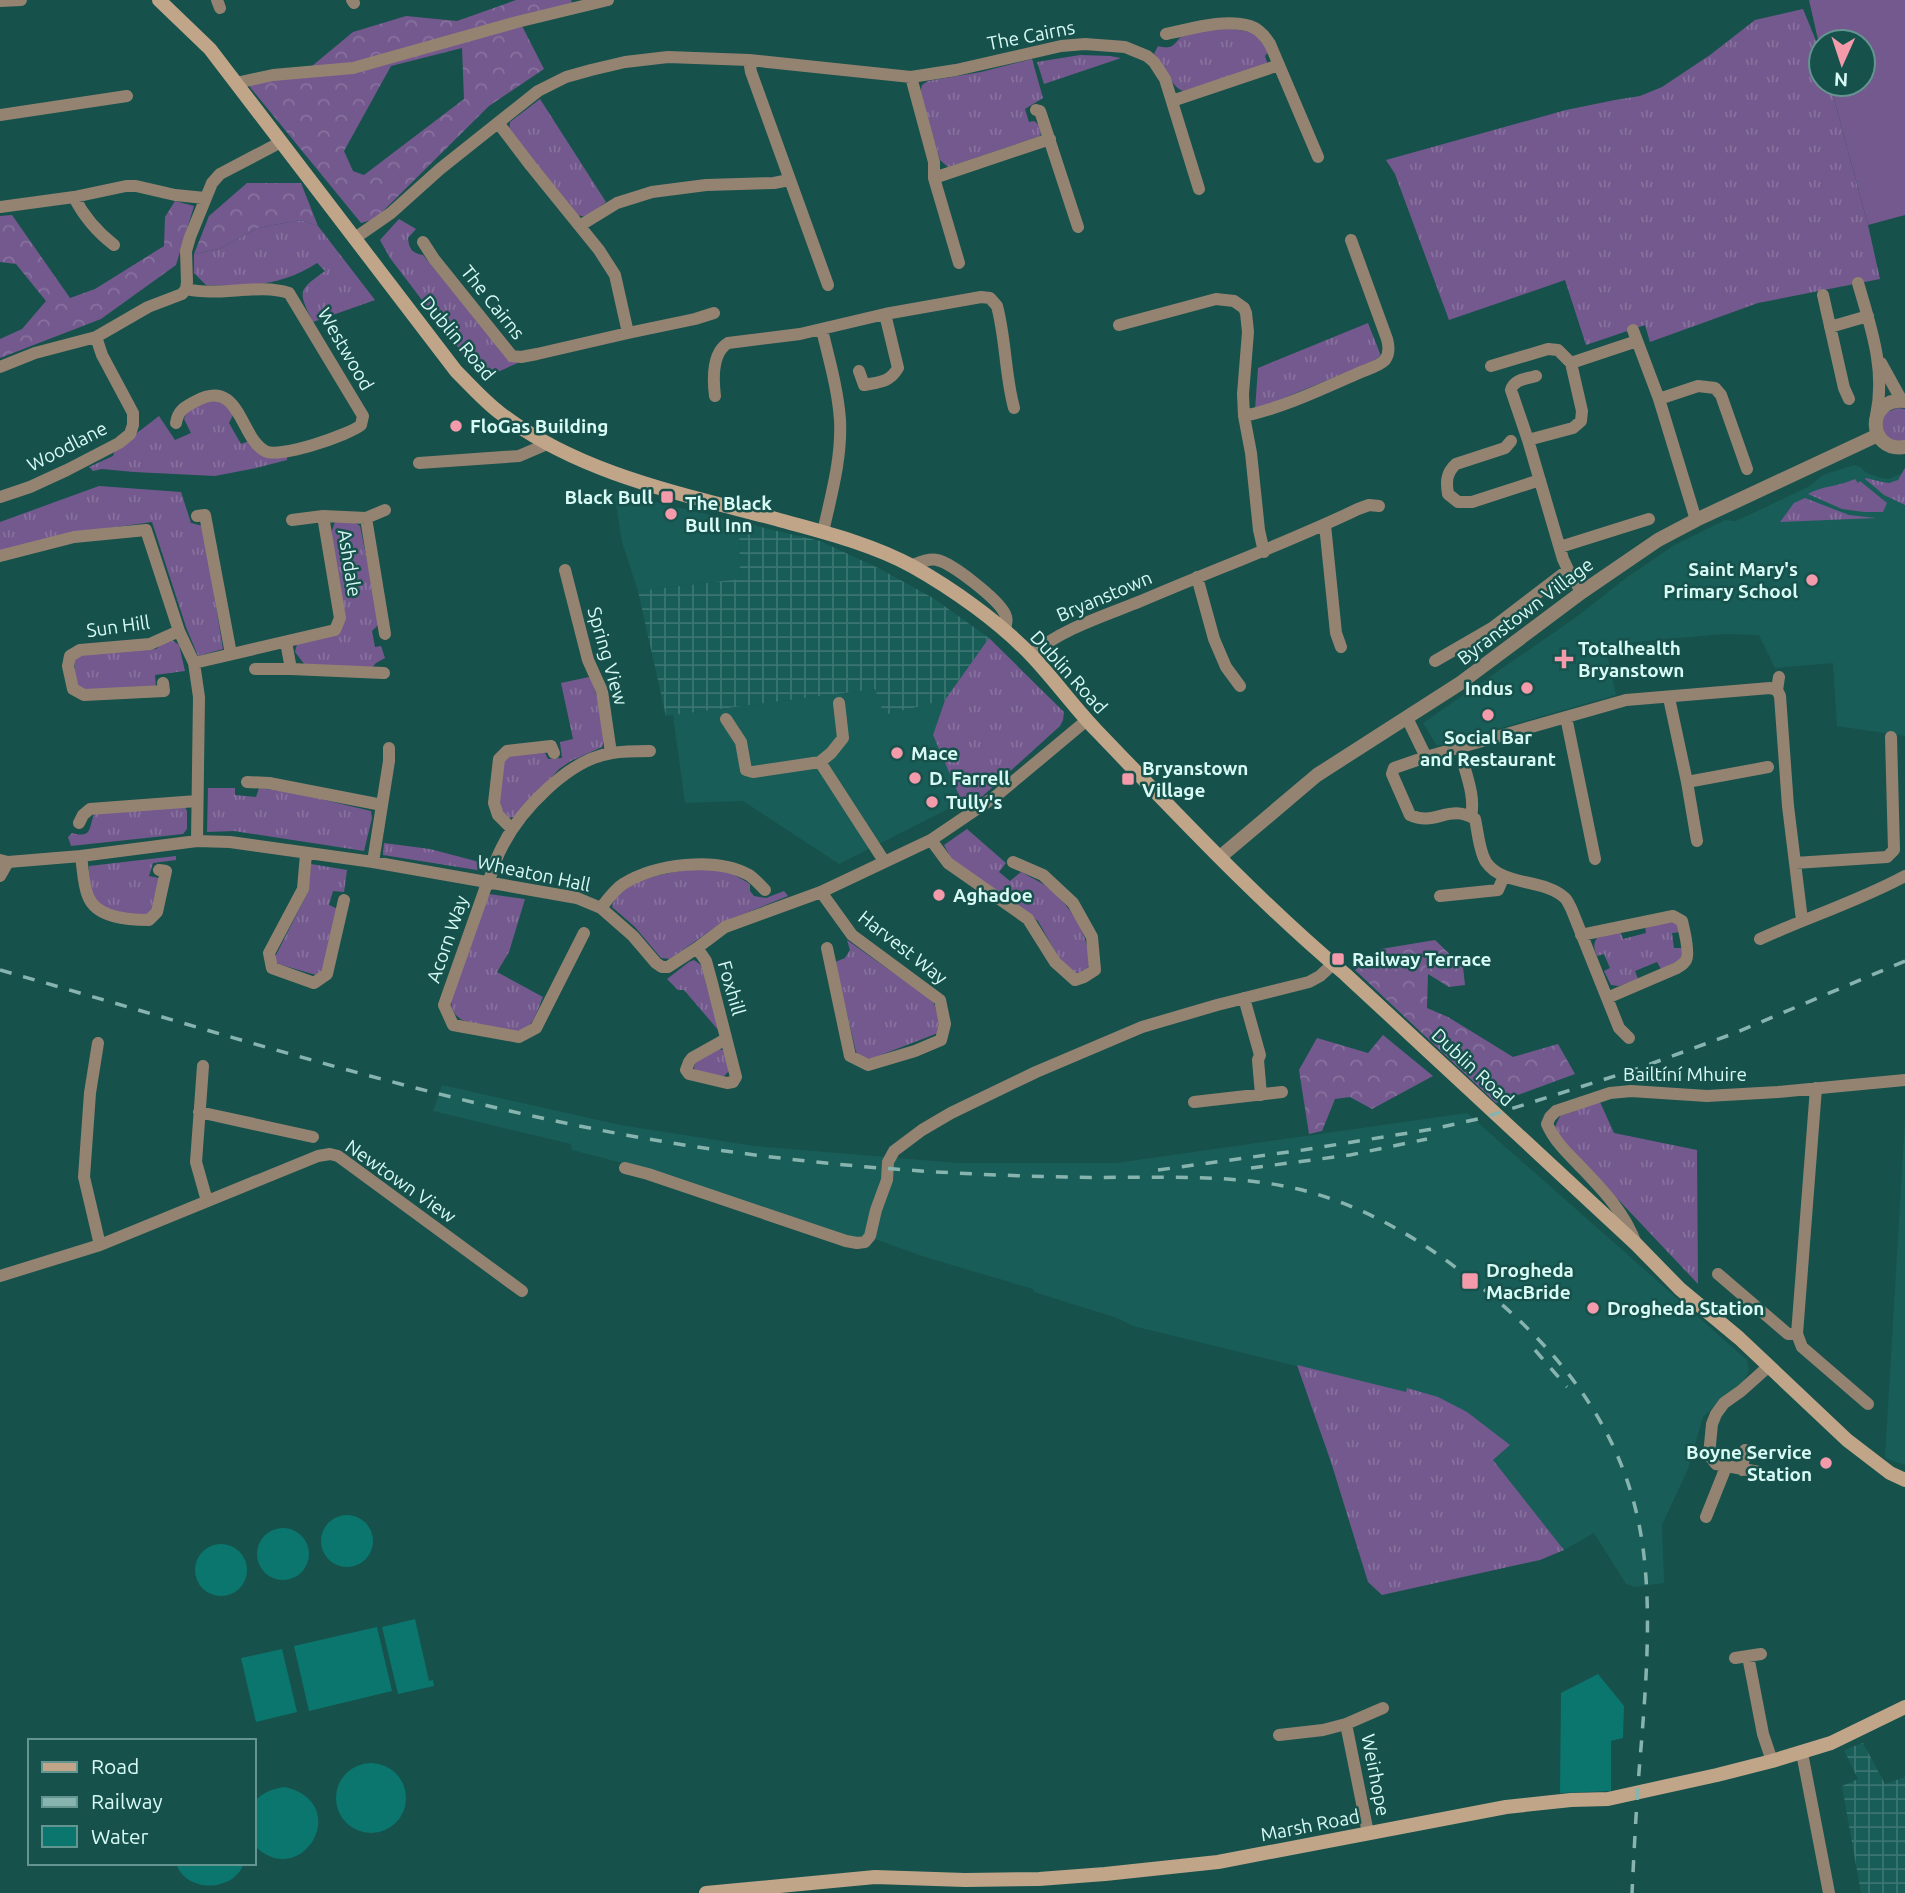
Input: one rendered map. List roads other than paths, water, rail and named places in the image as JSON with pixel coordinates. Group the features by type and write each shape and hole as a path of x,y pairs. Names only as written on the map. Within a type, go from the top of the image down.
{"main road":[{"name":"Dublin Road","path":"159,0 206,44 456,371 499,413 547,444 576,458 667,490 823,532 867,547 910,565 949,589 1031,655 1087,720 1220,857 1636,1244 1680,1289 1769,1366 1847,1440 1890,1473 1905,1480"},
{"name":"Marsh Road","path":"706,1893 876,1877 1039,1879 1218,1862 1506,1807 1608,1799 1717,1775 1831,1743 1905,1707"}],"street":[{"path":"0,1 21,0"},
{"path":"236,83 273,75 353,68 517,22 608,0"},
{"path":"1166,34 1224,24 1250,26 1258,30 1270,44 1318,158"},
{"name":"The Cairns","path":"355,238 391,213 440,169 538,91 566,77 591,70 625,62 668,57 749,60 911,77 957,70 1063,46 1114,44 1138,51 1154,62 1165,79 1199,189"},
{"path":"749,60 828,285"},
{"path":"1172,101 1279,65"},
{"path":"911,77 934,162 934,178 959,263"},
{"path":"0,115 127,96"},
{"path":"1036,110 1040,111 1078,227"},
{"path":"499,124 600,250 615,275 628,333"},
{"path":"934,178 1050,139"},
{"path":"0,367 35,353 96,337 148,307 174,298 186,289 186,251 212,183 220,174 281,142"},
{"path":"581,225 617,202 652,192 706,185 775,183 789,180"},
{"path":"0,207 74,197 126,186 205,198"},
{"path":"74,197 96,231 114,246"},
{"path":"1244,416 1263,412 1352,376 1382,362 1387,356 1387,339 1351,240"},
{"name":"The Cairns","path":"423,243 512,356 537,354 714,313"},
{"path":"1858,283 1879,360 1881,390 1875,422 1878,435 1887,445 1905,447"},
{"name":"Westwood","path":"176,423 177,414 183,408 201,398 219,396 228,399 264,451 274,453 342,436 362,425 363,416 289,293 276,289 230,292 186,289"},
{"path":"1823,295 1843,388 1849,399"},
{"path":"715,396 716,364 722,347 728,343 822,330 885,314 981,297 994,301 999,313 1014,408"},
{"path":"1119,325 1216,299 1240,304 1246,313 1248,323 1244,416 1264,552"},
{"path":"859,371 864,385 892,378 898,368 885,314"},
{"path":"1830,327 1868,316"},
{"path":"822,330 835,384 840,421 837,473 823,532"},
{"path":"1571,363 1635,336 1659,399 1696,520"},
{"name":"Woodlane","path":"0,497 67,470 130,434 133,413 102,355 96,337"},
{"path":"1491,366 1548,348 1558,349 1571,363 1583,411 1581,421 1573,428 1528,440"},
{"path":"1877,416 1887,404 1904,401 1879,360"},
{"path":"1536,376 1519,380 1512,385 1511,390 1568,570 1582,592"},
{"path":"1659,399 1698,386 1715,387 1721,395 1747,469"},
{"name":"Byranstown Village","path":"1220,857 1317,775 1459,684 1582,592 1658,540 1878,435"},
{"path":"1511,440 1505,448 1451,468 1447,477 1448,494 1458,502 1472,502 1540,480"},
{"path":"419,463 519,456 547,444"},
{"path":"1240,686 1226,667 1214,639 1197,577 1264,552 1369,505 1379,506"},
{"path":"366,518 385,510"},
{"path":"197,516 205,515 232,654"},
{"path":"292,520 323,516"},
{"name":"Ashdale","path":"194,663 335,630 340,618 323,516 366,518 384,634"},
{"path":"1560,547 1649,519"},
{"path":"1325,525 1336,633 1341,647"},
{"path":"0,556 74,537 146,530 179,631 194,663 199,697 197,841"},
{"name":"Spring View","path":"565,570 588,660 602,691 611,753"},
{"path":"1436,661 1492,628 1568,570"},
{"name":"Bryanstown","path":"1031,655 1050,640 1197,577"},
{"name":"Sun Hill","path":"163,683 164,691 84,695 73,689 68,666 70,656 80,650 150,644 179,631"},
{"path":"286,642 290,668"},
{"path":"256,669 384,673"},
{"path":"1629,1038 1619,1028 1565,898 1492,869 1484,859 1475,819 1464,813 1451,813 1429,819 1410,816 1392,774 1394,768 1626,700 1770,688 1778,684 1788,806 1802,920"},
{"path":"1669,698 1697,841"},
{"path":"726,719 741,742 746,769 753,772 820,762 844,738 839,703"},
{"path":"1566,717 1595,859"},
{"path":"1407,718 1426,757"},
{"name":"Wheaton Hall","path":"4,861 81,856 197,841 230,842 373,862 577,898 601,908 633,936 662,967 668,967 725,927 821,892 931,840 996,796 1087,720"},
{"path":"1795,863 1887,857 1894,850 1891,737"},
{"path":"512,829 498,816 494,803 499,759 508,751 551,746 554,753"},
{"path":"373,862 389,748"},
{"path":"488,883 500,850 512,829 554,782 580,764 611,753 650,751"},
{"path":"820,762 884,861"},
{"path":"1463,762 1471,790 1471,817"},
{"path":"1687,782 1768,767"},
{"path":"247,782 269,783 382,804"},
{"path":"79,823 90,809 197,801"},
{"path":"931,840 948,863 1028,919 1055,962 1075,980 1084,977 1094,970 1092,937 1073,903 1043,875 1013,862"},
{"path":"306,853 303,889 269,953 272,968 314,983 327,974 344,900"},
{"path":"81,856 87,895 93,905 101,912 128,920 149,920 157,912 166,871 159,870"},
{"path":"0,876 4,861"},
{"path":"601,908 624,883 646,873 704,863 729,867 750,876 765,890"},
{"path":"1440,896 1498,890 1504,876"},
{"path":"1760,939 1905,876"},
{"name":"Acorn Way","path":"488,883 444,1005 453,1025 519,1037 536,1028 584,933"},
{"name":"Harvest Way","path":"821,892 852,935 940,1000 946,1024 940,1040 915,1051 868,1065 850,1055 827,948"},
{"path":"1581,934 1673,916 1682,921 1687,953 1684,963 1607,998"},
{"name":"Foxhill","path":"697,948 706,961 726,1039"},
{"path":"625,1168 846,1241 865,1241 871,1232 887,1180 888,1162 894,1151 951,1113 1036,1072 1164,1020 1309,982 1333,964"},
{"path":"1244,998 1260,1055 1258,1060 1261,1095"},
{"path":"98,1044 90,1093 84,1177 100,1245"},
{"path":"203,1066 196,1162 207,1202"},
{"name":"Bailtíní Mhuire","path":"1636,1244 1631,1228 1619,1209 1550,1132 1547,1124 1549,1117 1556,1111 1610,1093 1631,1091 1707,1096 1905,1080"},
{"path":"1816,1088 1797,1334 1802,1347 1868,1404"},
{"path":"1194,1102 1282,1093"},
{"path":"199,1112 313,1137"},
{"name":"Newtown View","path":"0,1276 100,1245 318,1156 330,1154 338,1156 522,1291"},
{"path":"1718,1274 1788,1334 1797,1334"},
{"path":"1759,1472 1716,1464 1709,1455 1712,1424 1716,1414 1724,1403 1769,1366"},
{"path":"1742,1470 1745,1450"},
{"path":"1706,1517 1726,1467"},
{"path":"1748,1656 1763,1734 1772,1761"},
{"name":"Weirhope","path":"1279,1735 1346,1724 1382,1708"},
{"name":"Weirhope","path":"1346,1724 1368,1833"},
{"path":"1802,1753 1829,1893"}],"water":[{"path":"347,1515 357,1517 365,1523 371,1531 371,1551 365,1559 357,1565 347,1567 337,1565 329,1559 323,1551 321,1541 323,1531 329,1523 337,1517"},
{"path":"283,1528 293,1530 301,1536 307,1544 307,1564 301,1572 293,1578 283,1580 273,1578 265,1572 259,1564 257,1554 259,1544 265,1536 273,1530"},
{"path":"221,1544 231,1546 239,1552 245,1560 245,1580 239,1588 231,1594 221,1596 211,1594 203,1588 197,1580 195,1570 197,1560 203,1552 211,1546"},
{"path":"415,1619 429,1681 433,1680 434,1686 398,1694 382,1627"},
{"path":"377,1627 392,1691 309,1711 294,1646"},
{"path":"282,1649 297,1712 256,1722 241,1658"},
{"path":"1598,1674 1624,1706 1623,1738 1611,1741 1611,1791 1560,1793 1561,1693"},
{"path":"364,1763 378,1763 391,1769 400,1778 406,1798 404,1811 396,1823 378,1833 364,1833 351,1827 342,1818 336,1805 336,1791 342,1778 351,1769"},
{"path":"285,1787 306,1796 316,1810 318,1825 313,1840 302,1852 288,1859 271,1857 256,1846 256,1800"},
{"path":"177,1865 243,1865 239,1873 230,1880 210,1886 189,1880"}],"railway":[{"path":"1158,1170 1303,1150 1433,1129 1482,1118 1634,1070 1735,1033 1905,961"},
{"path":"0,970 371,1076 558,1122 653,1140 788,1159 947,1173 1242,1180 1321,1195 1385,1222 1463,1273 1527,1328 1580,1389 1619,1460 1633,1499 1642,1541 1647,1597 1645,1686 1632,1893"},
{"path":"1251,1168 1350,1155 1427,1139"},
{"path":"1535,1350 1567,1387"}],"place":[{"name":"FloGas Building","path":"456,426"},
{"name":"Black Bull","path":"667,497"},
{"name":"The Black Bull Inn","path":"671,514"},
{"name":"Saint Mary's Primary School","path":"1812,580"},
{"name":"Totalhealth Bryanstown","path":"1564,659"},
{"name":"Indus","path":"1527,688"},
{"name":"Social Bar and Restaurant","path":"1488,715"},
{"name":"Mace","path":"897,753"},
{"name":"D. Farrell","path":"915,778"},
{"name":"Bryanstown Village","path":"1128,779"},
{"name":"Tully's","path":"932,802"},
{"name":"Aghadoe","path":"939,895"},
{"name":"Railway Terrace","path":"1338,959"},
{"name":"Drogheda MacBride","path":"1470,1281"},
{"name":"Drogheda Station","path":"1593,1308"},
{"name":"Boyne Service Station","path":"1826,1463"}]}
